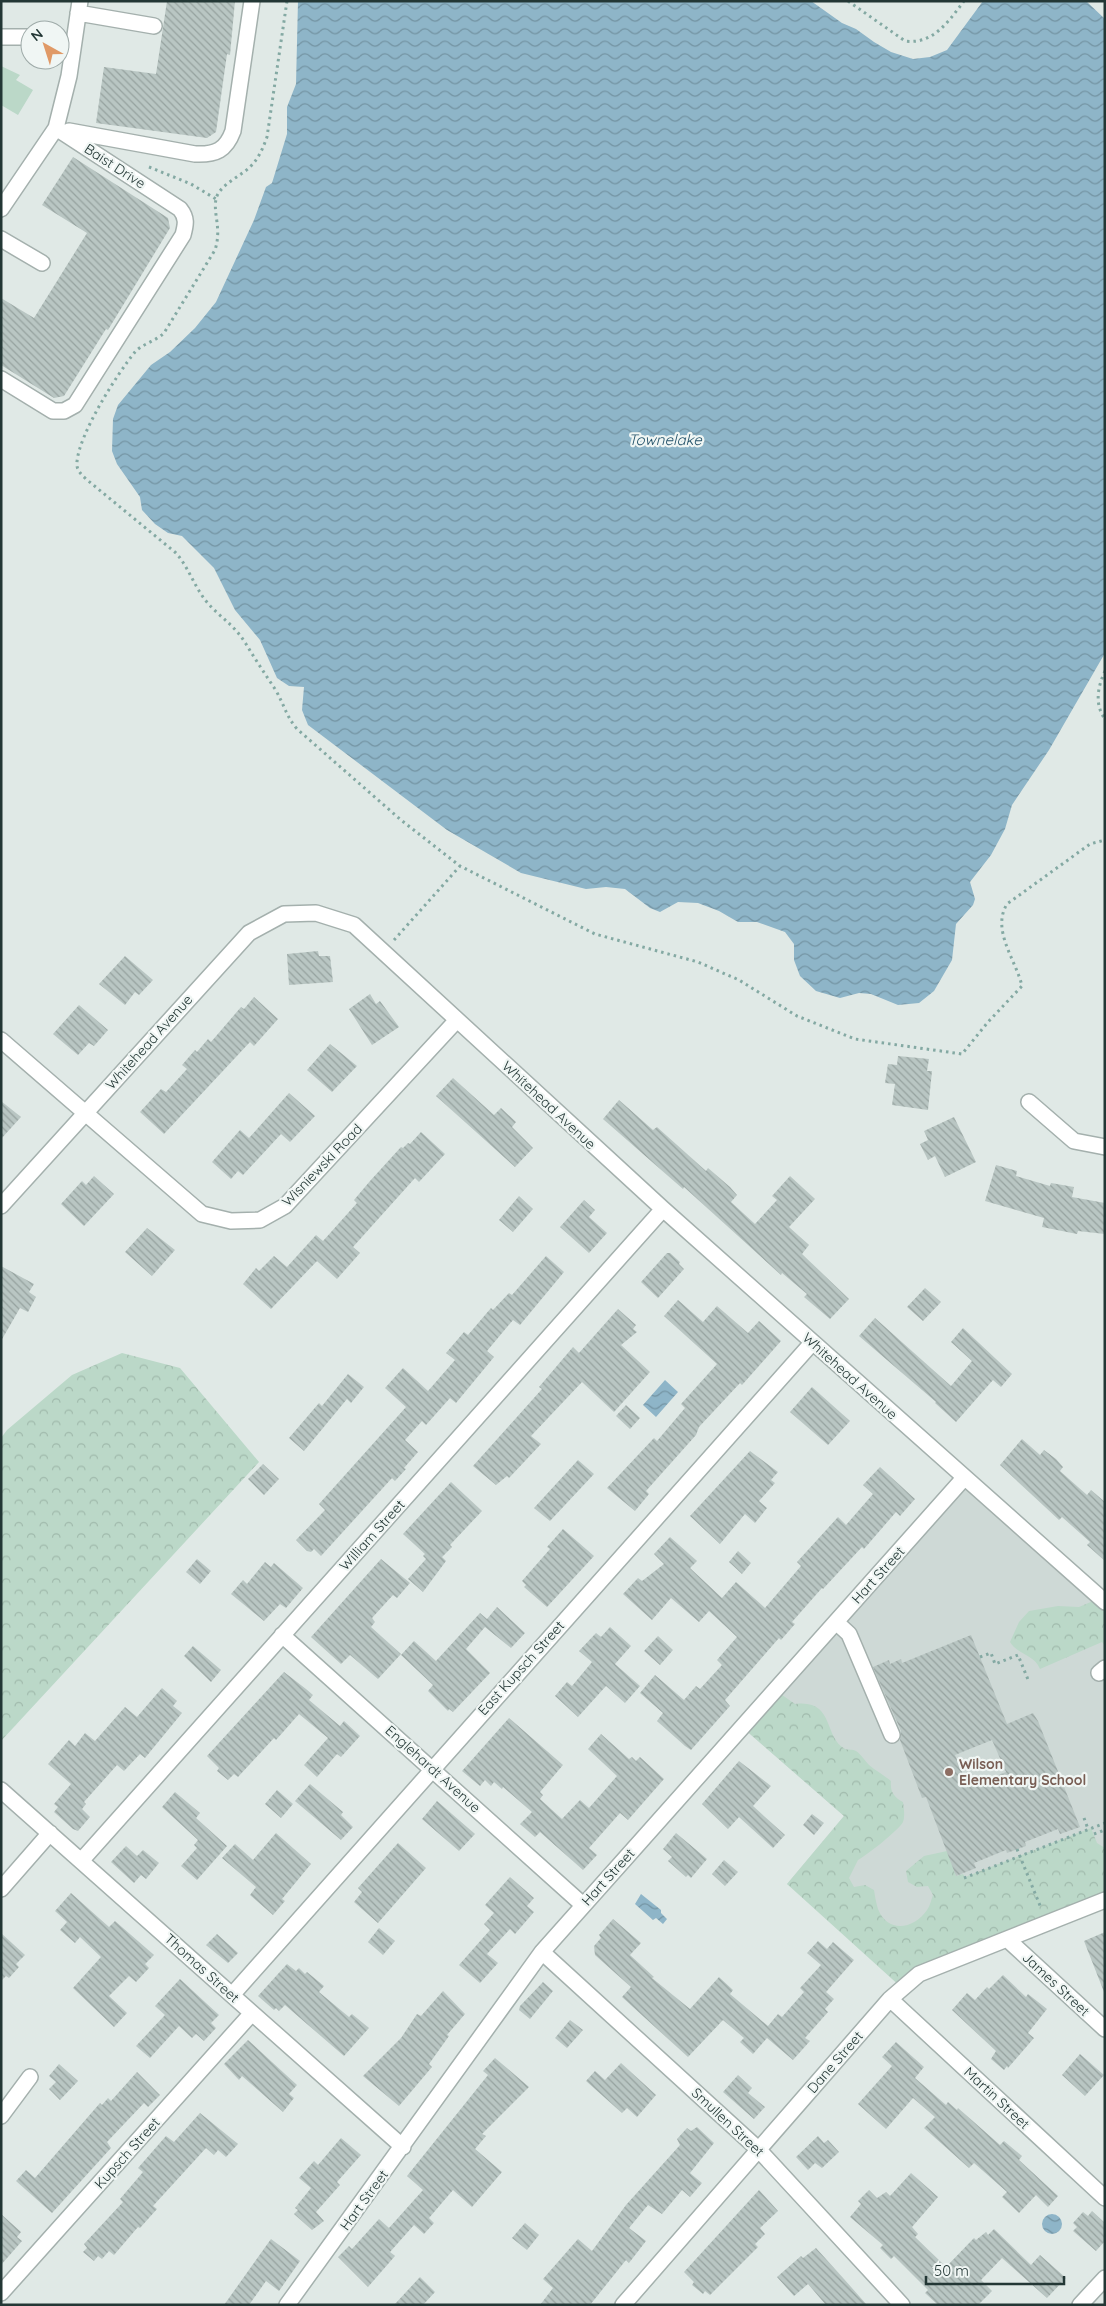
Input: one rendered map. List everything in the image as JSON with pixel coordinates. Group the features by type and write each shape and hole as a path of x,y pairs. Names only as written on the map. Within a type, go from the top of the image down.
{"street":[{"name":"Baist Drive","path":"56,128 196,154 220,151 228,144 233,131 252,1"},
{"path":"70,31 79,7 154,26"},
{"path":"1,37 20,37"},
{"path":"1,209 56,128 69,76 68,70"},
{"name":"Baist Drive","path":"1,379 53,411 64,411 75,405 184,236 186,216 180,209 56,128"},
{"path":"1,238 42,264"},
{"name":"Whitehead Avenue","path":"1,1206 249,933 284,914 316,912 354,925 663,1210 1105,1602"},
{"name":"Wisniewski Road","path":"1,1040 202,1214 231,1221 260,1220 285,1206 457,1020"},
{"path":"1029,1102 1074,1141 1105,1147"},
{"name":"William Street","path":"81,1861 663,1210"},
{"name":"East Kupsch Street","path":"232,1995 812,1343"},
{"name":"Hart Street","path":"287,2305 403,2147 542,1952 964,1478"},
{"path":"836,1622 849,1634 892,1735"},
{"name":"Englehardt Avenue","path":"282,1635 583,1904"},
{"name":"Thomas Street","path":"1,1790 403,2147"},
{"path":"1,1889 50,1833"},
{"name":"Dane Street","path":"623,2305 890,1999 918,1974 1105,1900"},
{"name":"James Street","path":"1007,1939 1105,2029"},
{"name":"Smullen Street","path":"542,1952 758,2149 902,2305"},
{"name":"Martin Street","path":"890,1999 1105,2198"},
{"name":"Kupsch Street","path":"1,2294 252,2013"},
{"path":"1,2116 30,2078"},
{"path":"1090,2302 1105,2278"}],"path":[{"path":"287,1 267,136 262,152 251,166 229,183 216,199 218,238 215,250 164,334 157,340 136,350 118,376 88,429 79,456 78,468 86,479 182,559 208,604 232,624 244,641 275,689 286,716 298,729 401,820 460,866 605,937 692,960 732,976 796,1016 855,1039 962,1054 988,1022 1022,986 1002,931 1003,911 1007,904 1090,844 1105,840"},
{"path":"848,1 905,41 912,42 930,38 938,33 964,1"},
{"path":"145,166 191,184 216,199"},
{"path":"1105,671 1100,681 1098,707 1105,719"},
{"path":"384,952 460,866"},
{"path":"980,1657 991,1653 995,1664 1018,1655 1029,1682"},
{"path":"1084,1818 1088,1829"},
{"path":"964,1878 1105,1823"},
{"path":"1094,1834 1105,1830"},
{"path":"1017,1849 1047,1923"}],"shaded area":[{"name":"Wilson Elementary School","path":"964,1478 1105,1602 1105,1900 919,1974 787,1884 844,1816 742,1727"}],"green space":[{"path":"1,66 20,75 16,80 33,90 18,115 1,105"},
{"path":"122,1353 180,1368 259,1462 1,1741 1,1438 7,1430 72,1375"},
{"path":"1100,1598 1105,1602 1105,1646 1102,1642 1040,1669 1034,1660 1017,1650 1010,1642 1019,1622 1029,1611 1058,1606 1079,1607"},
{"path":"775,1690 795,1704 808,1704 817,1707 823,1713 838,1743 845,1749 858,1752 869,1765 891,1781 893,1794 903,1802 904,1817 901,1825 858,1860 849,1878 854,1887 865,1885 874,1890 878,1909 882,1917 888,1922 894,1925 908,1925 922,1916 928,1908 933,1895 928,1886 917,1887 908,1882 906,1871 924,1856 947,1851 956,1876 963,1874 965,1877 1091,1828 1097,1843 1105,1848 1105,1900 902,1988 787,1884 844,1816 742,1727"}],"water":[{"name":"Townelake","path":"298,1 811,1 842,23 856,29 891,52 913,59 930,57 947,50 983,1 1086,1 1105,19 1105,653 1049,750 1012,805 1005,829 991,855 970,882 975,899 973,905 956,924 952,960 934,991 919,1003 898,1005 871,994 859,993 840,998 816,991 800,976 794,960 794,944 785,932 757,922 738,922 719,911 698,903 678,902 660,912 650,908 625,889 606,887 586,889 521,873 447,830 308,725 302,710 304,687 289,686 277,678 260,640 235,610 214,568 182,536 168,533 155,524 142,510 140,497 117,464 112,451 113,419 118,405 151,365 170,352 195,328 216,302 254,220 266,187 272,183 287,134 287,107 296,84"},
{"path":"665,1380 678,1392 656,1417 643,1405"},
{"path":"641,1894 661,1910 661,1913 667,1919 663,1924 656,1918 653,1920 635,1904"},
{"path":"1052,2214 1059,2217 1062,2224 1059,2231 1052,2234 1045,2231 1042,2224 1045,2217"}],"building":[{"path":"167,1 235,1 230,55 227,54 216,132 207,138 96,123 104,67 156,74"},
{"path":"73,157 168,218 170,228 108,330 106,329 64,396 54,398 1,365 1,298 34,318 87,233 42,205"},
{"path":"318,951 319,956 330,956 333,982 289,985 287,954"},
{"path":"125,956 153,980 139,995 135,992 125,1005 99,984"},
{"path":"370,994 376,1004 380,1001 399,1027 372,1045 349,1009"},
{"path":"254,997 278,1019 254,1046 250,1042 164,1134 140,1112 161,1089 166,1092 187,1069 182,1065 195,1050 197,1052 208,1039 211,1042 241,1007 244,1009"},
{"path":"79,1005 108,1030 94,1046 89,1043 78,1055 53,1034"},
{"path":"330,1044 357,1066 332,1092 307,1070"},
{"path":"898,1056 929,1059 927,1071 932,1071 928,1110 892,1105 895,1084 885,1083 888,1064 897,1065"},
{"path":"453,1078 494,1115 501,1108 516,1122 512,1127 533,1148 515,1167 436,1096"},
{"path":"289,1093 315,1116 290,1142 281,1134 243,1175 238,1171 231,1179 212,1162 240,1130 249,1138"},
{"path":"619,1100 653,1130 657,1127 706,1171 708,1168 730,1187 737,1195 731,1202 755,1224 777,1200 772,1196 790,1176 815,1199 789,1227 809,1245 802,1254 849,1299 830,1319 804,1297 807,1294 782,1273 781,1275 684,1187 683,1189 603,1119"},
{"path":"1,1101 21,1117 1,1139"},
{"path":"954,1117 976,1162 945,1177 935,1156 928,1160 920,1144 928,1140 924,1131"},
{"path":"421,1132 445,1154 419,1182 415,1178 353,1247 360,1253 337,1279 317,1261 271,1309 243,1284 256,1268 259,1271 274,1256 287,1267 316,1235 323,1241 357,1203 354,1200 370,1181 401,1147 403,1148 408,1143 410,1144"},
{"path":"996,1165 1017,1171 1016,1176 1050,1186 1051,1183 1074,1187 1072,1197 1105,1203 1105,1234 1078,1231 1077,1234 1042,1227 1044,1218 985,1201"},
{"path":"94,1176 114,1194 84,1226 61,1204 82,1181 86,1185"},
{"path":"519,1196 533,1209 513,1232 499,1220"},
{"path":"584,1200 595,1210 589,1217 607,1233 589,1253 560,1227"},
{"path":"147,1228 175,1250 152,1276 125,1252"},
{"path":"667,1253 670,1253 680,1262 679,1264 684,1269 658,1298 641,1282"},
{"path":"546,1256 564,1272 520,1325 513,1320 487,1351 494,1357 456,1403 450,1398 426,1425 422,1421 405,1440 418,1452 404,1468 406,1469 395,1481 392,1478 321,1556 314,1549 311,1552 307,1551 296,1540 325,1510 319,1504 406,1407 385,1388 403,1368 428,1391 455,1360 446,1353 464,1332 468,1335 491,1308 493,1310 509,1293 512,1295"},
{"path":"1,1266 34,1284 29,1292 36,1297 28,1312 20,1308 1,1341"},
{"path":"925,1288 941,1302 923,1321 907,1307"},
{"path":"678,1300 703,1322 717,1306 748,1333 759,1321 781,1341 742,1385 740,1383 699,1427 696,1435 646,1491 649,1494 635,1511 607,1488 654,1438 657,1441 685,1408 681,1404 717,1364 664,1316"},
{"path":"618,1309 636,1325 633,1329 637,1332 621,1345 650,1372 614,1412 582,1382 531,1436 541,1444 509,1478 507,1476 496,1485 473,1466 542,1389 539,1387 573,1347 579,1353"},
{"path":"875,1318 951,1386 972,1361 951,1342 963,1328 1012,1374 1001,1387 993,1380 956,1422 936,1402 859,1336"},
{"path":"348,1374 364,1387 351,1403 347,1399 304,1451 289,1438 319,1403 322,1406"},
{"path":"812,1387 850,1421 828,1445 790,1412"},
{"path":"626,1405 640,1418 630,1429 616,1416"},
{"path":"1022,1439 1040,1455 1044,1450 1056,1459 1063,1467 1060,1471 1087,1495 1091,1490 1105,1502 1105,1561 1087,1545 1090,1542 1062,1517 1059,1520 1000,1465"},
{"path":"750,1451 778,1472 771,1480 775,1483 759,1501 767,1508 755,1523 745,1514 720,1544 690,1516"},
{"path":"578,1460 594,1474 550,1521 534,1508"},
{"path":"263,1464 279,1479 264,1495 248,1479"},
{"path":"880,1467 915,1499 900,1516 896,1512 864,1549 862,1547 822,1588 792,1622 795,1624 781,1640 779,1638 725,1700 730,1706 691,1750 685,1746 657,1721 663,1713 640,1693 655,1675 684,1700 696,1686 700,1689 722,1665 717,1660 737,1637 709,1611 699,1622 671,1598 652,1620 623,1594 638,1578 642,1581 664,1564 654,1554 670,1537 697,1561 690,1568 722,1598 736,1582 765,1608 801,1566 797,1562 838,1517 846,1525 873,1494 863,1485"},
{"path":"451,1482 482,1511 450,1545 452,1547 442,1557 446,1561 423,1592 408,1579 426,1559 423,1556 425,1554 403,1534"},
{"path":"563,1529 594,1556 547,1607 524,1587 526,1585 522,1581 550,1549 547,1547"},
{"path":"738,1551 751,1563 742,1574 729,1562"},
{"path":"197,1559 211,1571 200,1584 186,1572"},
{"path":"381,1559 410,1583 397,1598 393,1595 372,1618 375,1622 371,1627 401,1654 378,1679 350,1655 341,1664 311,1637"},
{"path":"265,1562 271,1567 274,1563 303,1588 286,1608 280,1604 264,1621 231,1594 243,1580 247,1584"},
{"path":"497,1607 525,1633 511,1648 485,1627 466,1649 490,1673 453,1712 449,1709 448,1711 428,1691 433,1685 401,1655 414,1641 436,1661 480,1613 487,1619"},
{"path":"610,1627 631,1646 615,1664 640,1686 625,1703 606,1686 578,1717 555,1696 567,1682 572,1686 592,1662 579,1651 596,1633 601,1637"},
{"path":"971,1635 1007,1724 1033,1713 1038,1721 1080,1827 1060,1834 1058,1829 1025,1842 1026,1846 1007,1853 1006,1850 974,1863 976,1868 956,1876 926,1797 922,1798 900,1740 901,1731 873,1667 889,1660 890,1664 901,1659 902,1663","holes":["992,1740 1006,1772 968,1787 955,1755"]},
{"path":"658,1636 673,1650 660,1665 644,1651"},
{"path":"193,1646 221,1670 211,1682 184,1656"},
{"path":"284,1672 313,1695 309,1700 340,1726 344,1721 360,1736 341,1757 337,1754 317,1777 304,1765 328,1738 299,1714 276,1740 274,1738 238,1777 234,1774 228,1780 217,1771 219,1768 207,1756"},
{"path":"162,1688 177,1701 173,1706 182,1713 145,1758 140,1754 124,1771 117,1765 84,1802 86,1804 82,1809 90,1817 78,1831 73,1829 54,1812 58,1807 54,1804 71,1784 48,1764 69,1740 75,1746 85,1733 95,1741 125,1707 137,1717"},
{"path":"509,1718 563,1765 540,1792 543,1795 540,1799 562,1819 580,1800 589,1808 617,1776 588,1749 601,1734 629,1759 632,1757 636,1761 640,1757 664,1779 628,1820 620,1813 589,1848 597,1855 583,1870 540,1832 535,1837 520,1824 532,1812 503,1787 502,1789 494,1782 491,1786 485,1780 480,1786 462,1771"},
{"path":"739,1761 771,1786 753,1806 785,1835 773,1848 739,1817 728,1829 702,1804"},
{"path":"310,1784 343,1812 341,1815 353,1827 341,1840 295,1801"},
{"path":"277,1790 293,1804 281,1818 265,1804"},
{"path":"175,1792 200,1813 196,1818 227,1846 197,1880 181,1866 197,1848 194,1845 198,1840 162,1807"},
{"path":"437,1801 475,1834 459,1851 422,1819"},
{"path":"812,1814 824,1823 814,1835 803,1825"},
{"path":"276,1833 311,1864 282,1899 285,1901 273,1915 250,1895 256,1887 222,1858 235,1844 253,1860"},
{"path":"676,1833 707,1859 691,1878 688,1875 686,1877 668,1861 672,1857 663,1849"},
{"path":"398,1843 426,1868 378,1923 354,1902 362,1892 358,1888"},
{"path":"126,1846 137,1856 143,1850 159,1863 146,1879 141,1875 134,1883 111,1862"},
{"path":"724,1860 738,1872 725,1886 712,1874"},
{"path":"510,1877 534,1898 527,1906 534,1912 515,1934 510,1929 487,1954 498,1963 480,1983 459,1965 490,1930 484,1924 494,1913 485,1905"},
{"path":"71,1893 109,1927 115,1921 154,1955 145,1964 149,1968 136,1982 129,1976 109,1996 127,2013 114,2027 73,1988 101,1957 80,1937 75,1943 60,1930 67,1922 55,1911"},
{"path":"613,1919 641,1943 630,1955 654,1977 652,1978 690,2009 719,1977 733,1990 730,1994 768,2026 778,2014 782,2017 804,1992 800,1988 821,1965 807,1953 818,1941 827,1949 833,1942 854,1960 826,1992 834,1999 825,2009 828,2012 805,2038 810,2041 793,2060 767,2038 753,2054 740,2042 744,2038 723,2020 688,2057 622,1997 631,1987 595,1955 594,1946 601,1938 599,1935"},
{"path":"379,1928 395,1941 383,1955 368,1942"},
{"path":"1105,1932 1105,1992 1104,1992 1084,1941"},
{"path":"1,1933 25,1955 16,1964 19,1967 9,1978 6,1976 1,1981"},
{"path":"217,1934 238,1953 228,1963 206,1945"},
{"path":"287,1964 296,1971 299,1968 305,1974 307,1972 324,1986 319,1992 349,2017 352,2014 369,2028 344,2056 285,2005 279,2011 276,2008 274,2010 258,1996"},
{"path":"1003,1975 1026,1997 1028,1994 1047,2009 1028,2033 1034,2038 1008,2068 1007,2066 1004,2070 991,2059 996,2051 952,2010 967,1993 975,2000 987,1987 989,1989"},
{"path":"180,1979 219,2015 211,2023 216,2028 204,2041 196,2034 192,2038 179,2026 150,2058 136,2046 165,2015 155,2006"},
{"path":"543,1982 553,1991 530,2019 519,2010 520,2006"},
{"path":"443,1991 465,2014 447,2035 449,2036 429,2064 432,2067 399,2106 363,2076 401,2038 417,2014 421,2016"},
{"path":"570,2020 583,2030 567,2048 555,2038"},
{"path":"248,2040 297,2085 289,2094 294,2098 283,2112 242,2076 239,2080 224,2064"},
{"path":"896,2042 924,2067 915,2078 946,2105 948,2102 957,2110 958,2108 1000,2145 1004,2141 1022,2156 1019,2160 1058,2196 1048,2207 1036,2195 1019,2213 1002,2197 1007,2192 974,2163 969,2168 924,2128 935,2117 913,2098 886,2129 858,2104 892,2066 882,2057"},
{"path":"1080,2054 1104,2075 1085,2096 1062,2075"},
{"path":"495,2058 529,2087 482,2134 486,2136 475,2149 502,2172 472,2207 453,2190 429,2218 434,2223 424,2234 414,2225 390,2252 395,2256 368,2287 338,2257 349,2246 352,2249 379,2219 389,2228 423,2190 407,2176 488,2075 483,2071"},
{"path":"621,2063 656,2095 637,2117 627,2108 622,2113 586,2081 595,2071 605,2080"},
{"path":"59,2064 78,2081 60,2100 49,2089 56,2082 49,2076"},
{"path":"137,2072 160,2095 148,2107 144,2103 107,2142 111,2148 52,2213 16,2181 26,2170 35,2178 100,2103 102,2105 108,2098 111,2101"},
{"path":"738,2075 752,2088 748,2093 765,2107 754,2119 723,2092"},
{"path":"200,2113 238,2144 226,2157 218,2150 214,2155 206,2148 153,2206 157,2209 140,2228 138,2227 114,2255 109,2251 102,2259 98,2256 94,2261 83,2252 87,2248 84,2244 123,2202 120,2199 143,2172 138,2168 166,2136 174,2142"},
{"path":"697,2127 714,2143 690,2173 702,2183 690,2197 682,2190 662,2214 648,2205 629,2228 646,2241 629,2263 626,2260 590,2305 540,2305 553,2288 543,2279 578,2239 592,2251 626,2205 680,2145 677,2139 687,2128 691,2131"},
{"path":"818,2136 824,2143 828,2140 839,2152 822,2168 815,2163 808,2170 796,2157"},
{"path":"341,2138 361,2155 337,2182 340,2185 316,2212 324,2221 312,2230 294,2214 298,2210 295,2208 311,2188 299,2178 314,2161 318,2165"},
{"path":"911,2173 938,2197 912,2227 918,2234 915,2237 946,2267 974,2238 976,2240 986,2232 988,2235 994,2229 1031,2265 1040,2255 1066,2278 1047,2298 1002,2258 981,2280 992,2291 978,2305 938,2305 925,2293 928,2290 894,2256 891,2259 880,2248 883,2245 850,2217 861,2204 858,2201 869,2190 877,2198 886,2192 890,2196"},
{"path":"759,2190 778,2211 760,2228 765,2234 755,2244 758,2247 710,2295 705,2291 703,2294 692,2285 694,2282 684,2272"},
{"path":"1092,2211 1105,2223 1105,2241 1096,2251 1073,2231 1077,2227 1073,2223 1083,2212 1088,2216"},
{"path":"1,2214 21,2232 17,2237 22,2241 1,2265"},
{"path":"525,2223 539,2235 527,2250 512,2238"},
{"path":"271,2239 300,2261 279,2291 266,2281 249,2305 224,2305"},
{"path":"816,2248 867,2305 826,2305 808,2284 794,2296 777,2277 801,2256 803,2258"},
{"path":"420,2277 435,2292 423,2305 394,2305"}],"place":[{"name":"Wilson Elementary School","path":"949,1772"}]}
